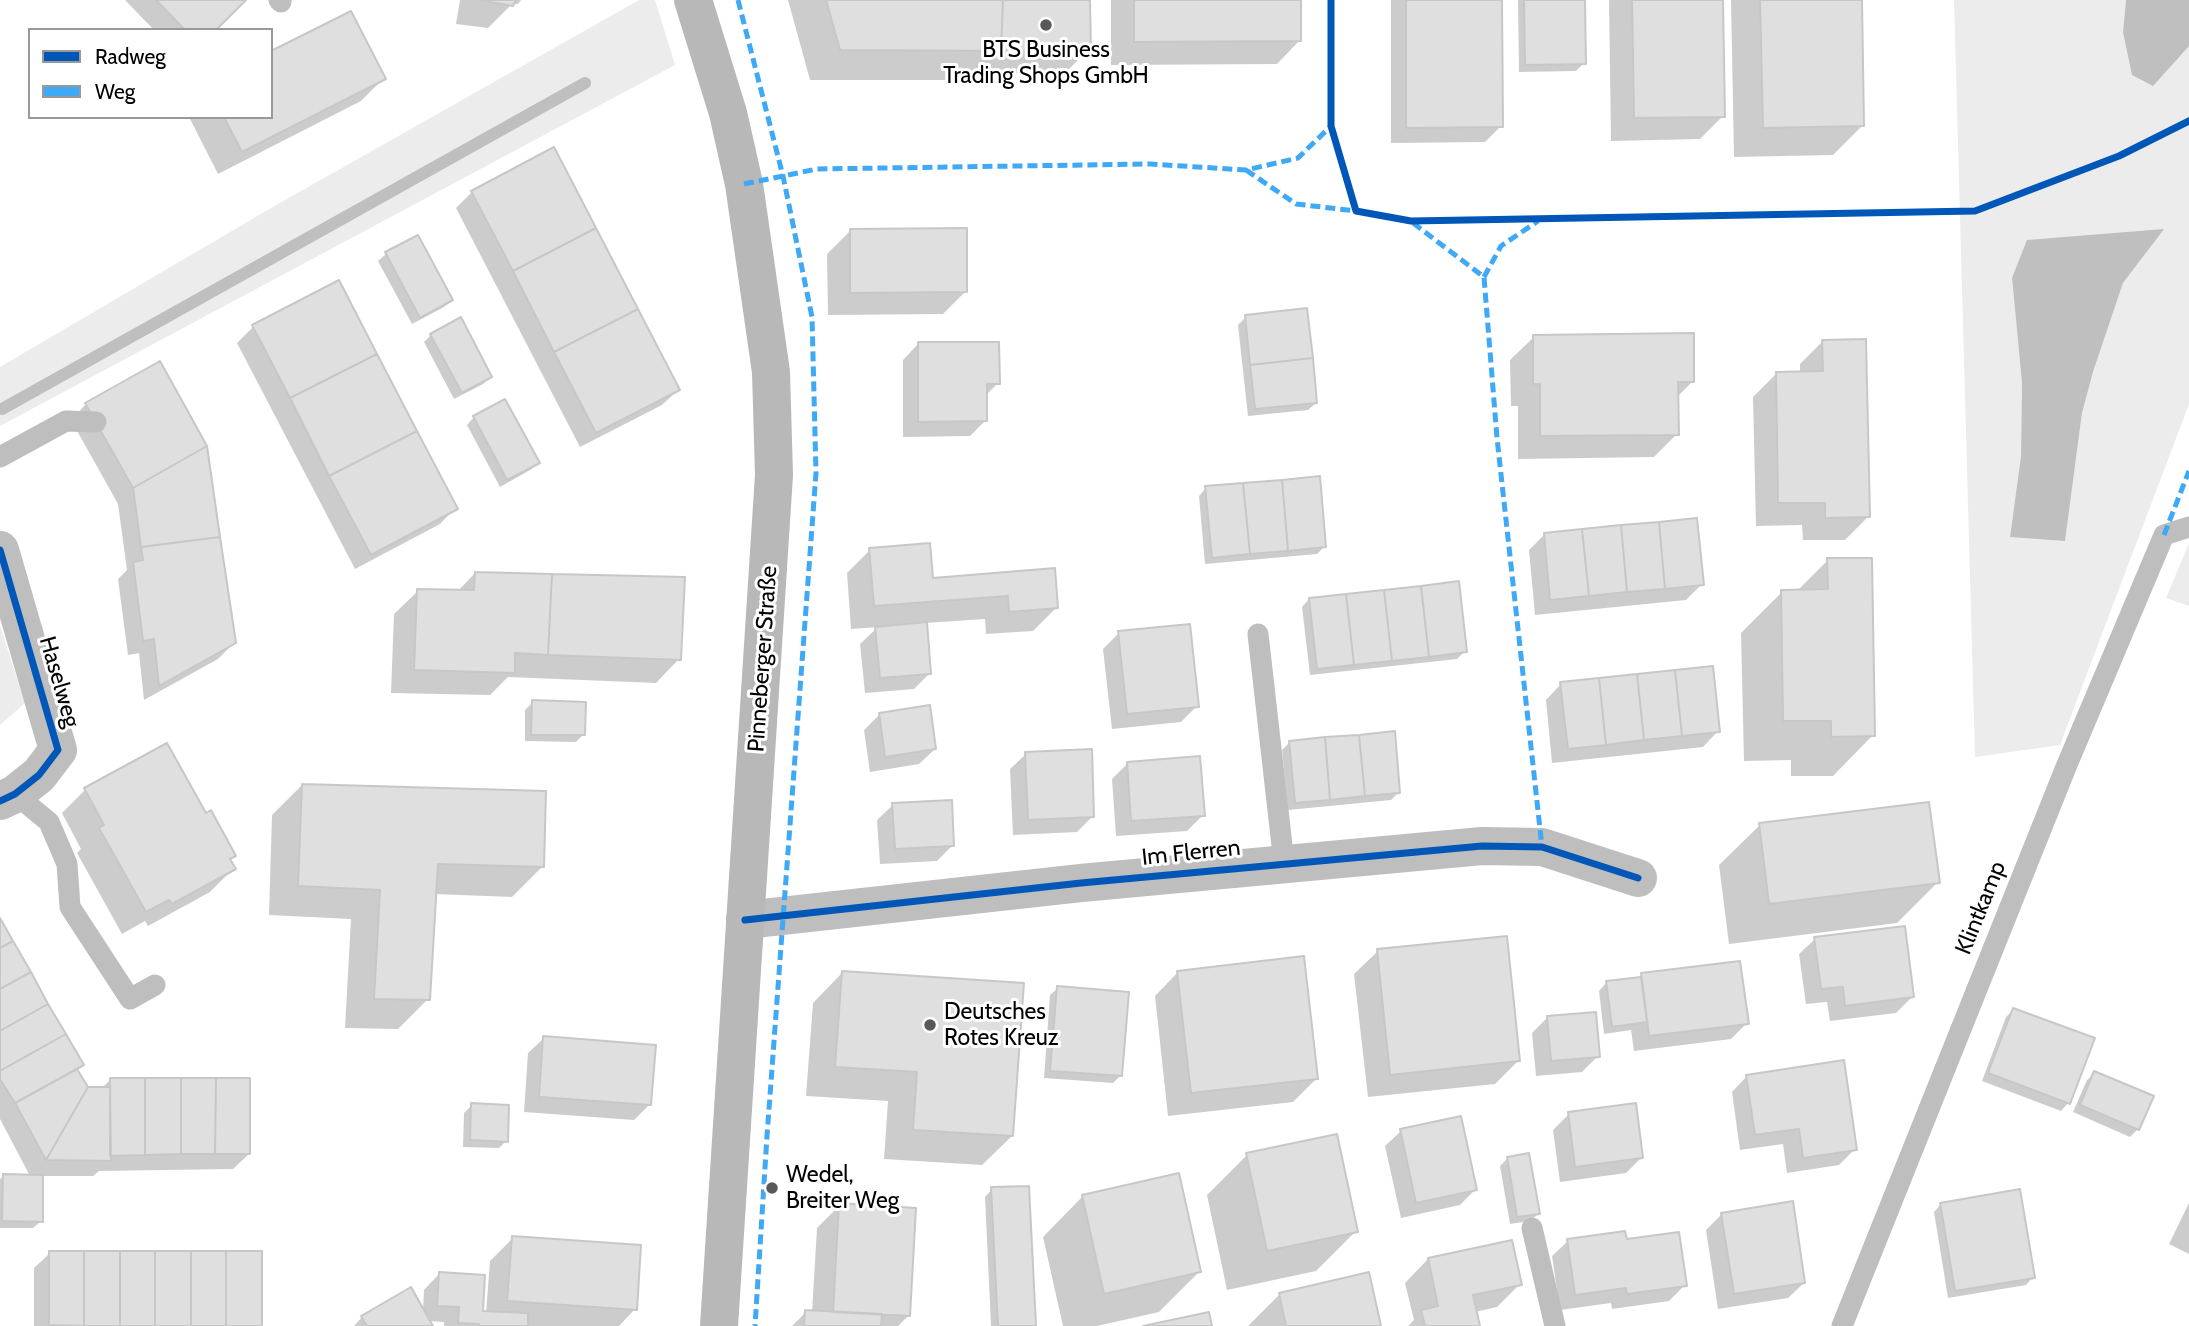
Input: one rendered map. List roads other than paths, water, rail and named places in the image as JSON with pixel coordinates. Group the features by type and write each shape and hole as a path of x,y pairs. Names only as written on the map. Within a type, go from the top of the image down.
{"main road":[{"name":"Pinneberger Straße","path":"693,0 728,113 744,184 771,372 774,475 719,1326"}],"street":[{"name":"Haselweg","path":"0,550 58,750 38,775 7,797"},
{"name":"Im Flerren","path":"745,920 1283,863 1482,846 1542,847 1638,878"}],"lane":[{"path":"0,457 66,421 96,422"},
{"name":"Klintkamp","path":"1842,1326 2066,767 2164,535 2189,527"},
{"path":"1258,634 1283,863"},
{"path":"7,797 48,822 67,864 70,907 130,999 155,985"},
{"path":"1532,1228 1555,1326"}],"waterway":[{"path":"2,409 585,83"}],"place":[{"name":"BTS Business Trading Shops GmbH","path":"1046,25"},
{"name":"Deutsches Rotes Kreuz","path":"930,1025"},
{"name":"Wedel, Breiter Weg","path":"772,1188"}]}
